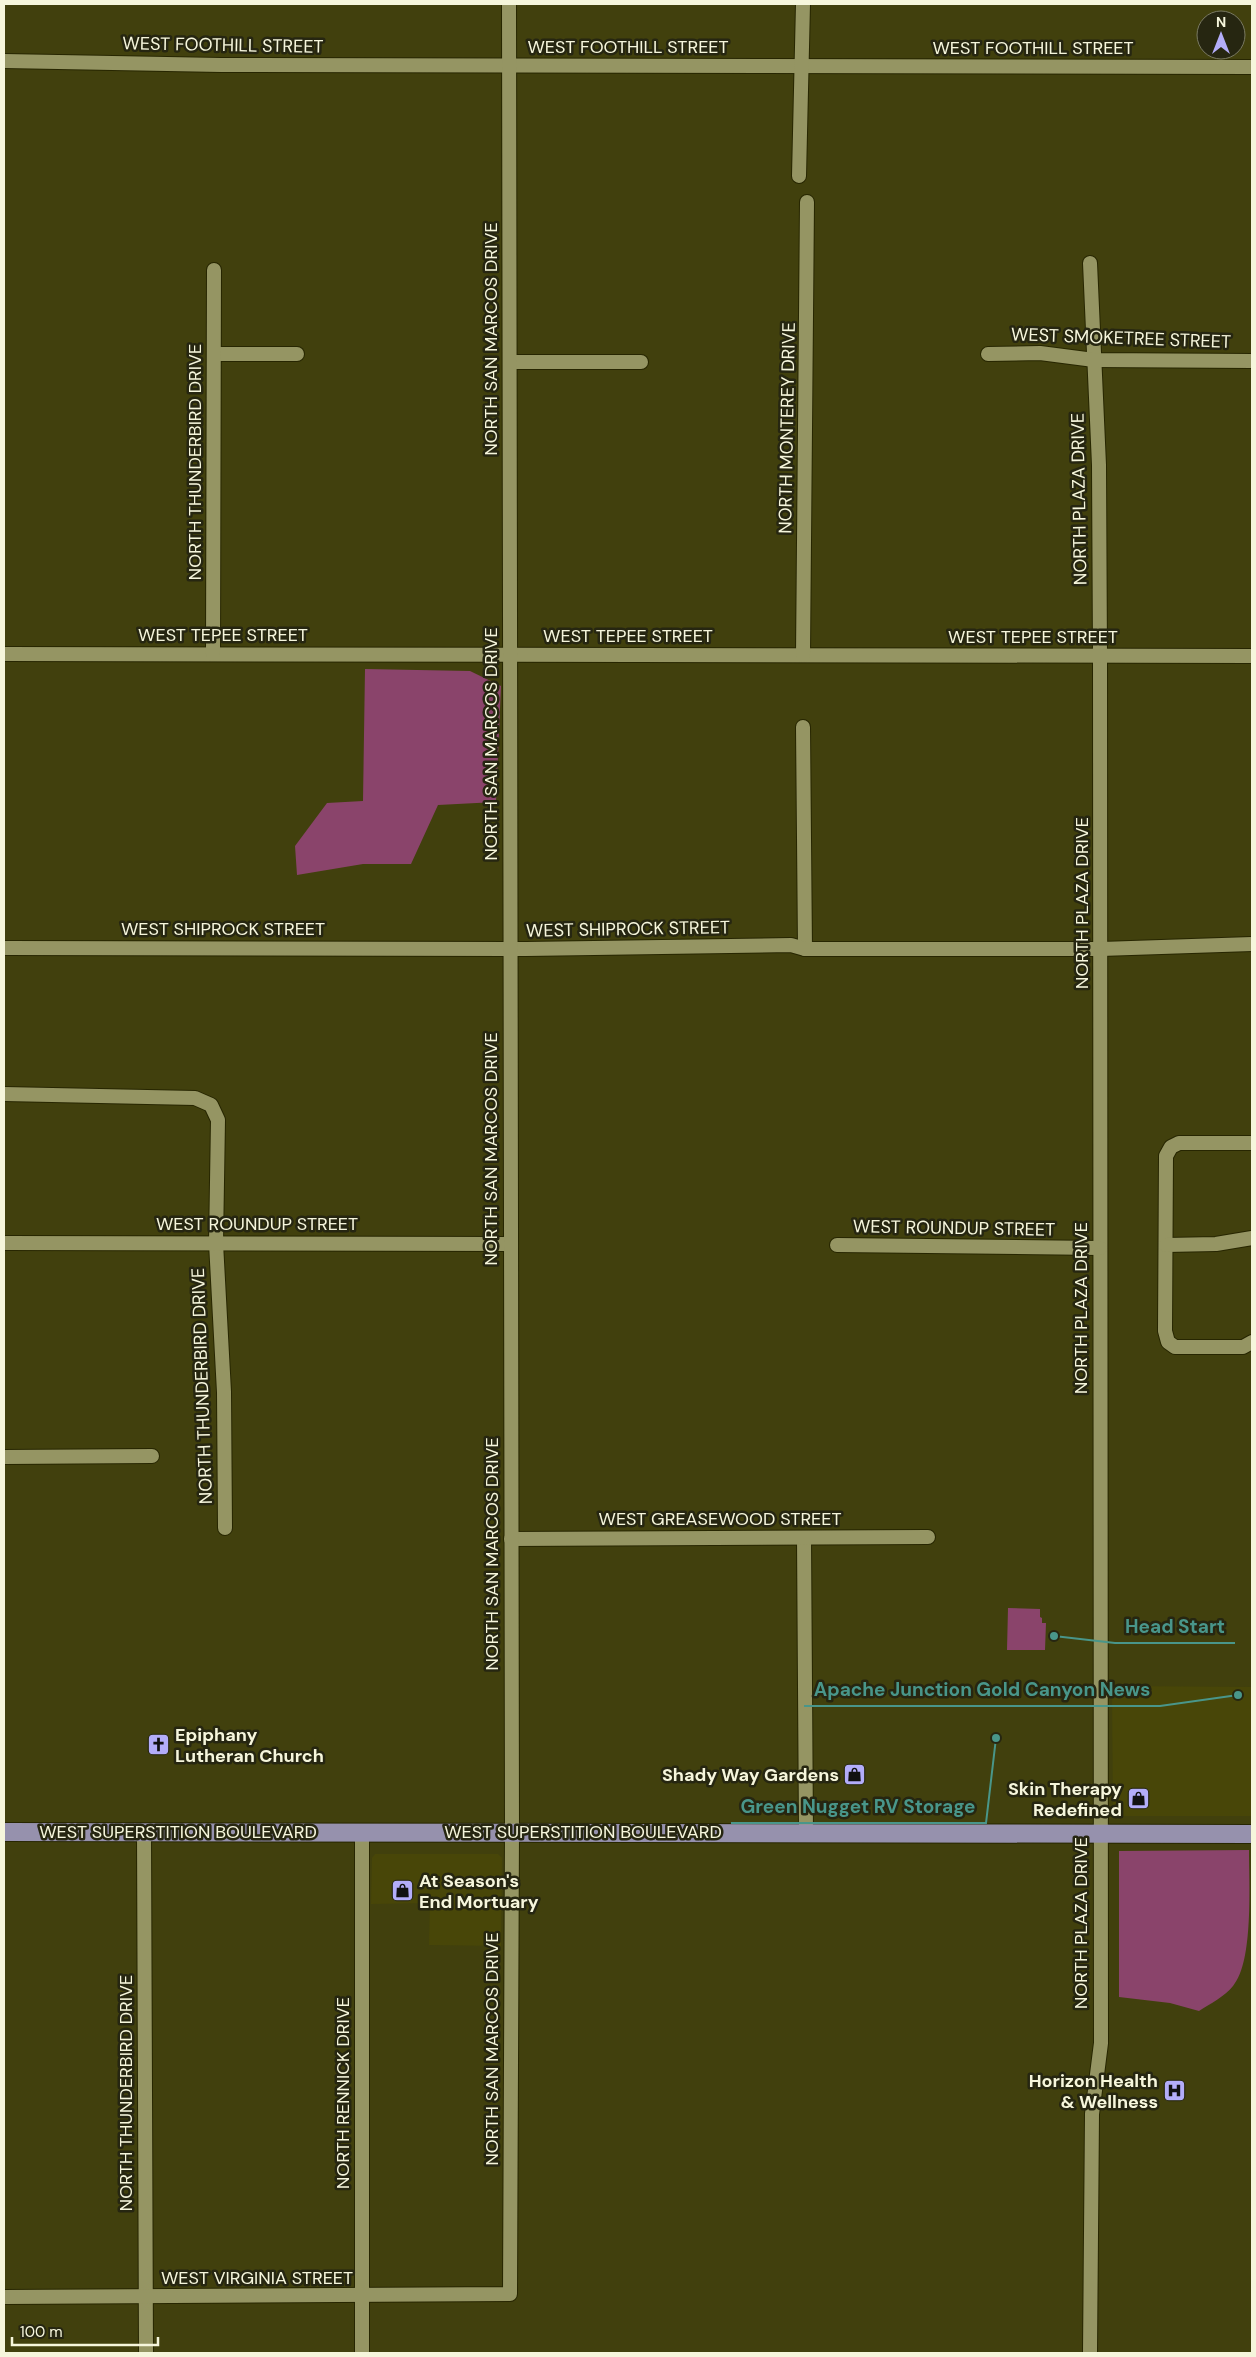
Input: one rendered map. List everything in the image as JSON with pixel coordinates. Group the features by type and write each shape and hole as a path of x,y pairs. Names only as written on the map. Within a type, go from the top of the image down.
{"main road":[{"name":"WEST SUPERSTITION BOULEVARD","path":"4,1832 1252,1834"}],"street":[{"name":"NORTH SAN MARCOS DRIVE","path":"509,4 512,1832 510,2294"},
{"path":"799,176 803,4"},
{"name":"WEST FOOTHILL STREET","path":"4,61 221,66 1252,67"},
{"name":"NORTH MONTEREY DRIVE","path":"803,655 808,202"},
{"name":"NORTH PLAZA DRIVE","path":"1090,262 1099,465 1101,949 1101,2043 1092,2114 1090,2353"},
{"name":"NORTH THUNDERBIRD DRIVE","path":"213,654 214,270"},
{"name":"WEST SMOKETREE STREET","path":"988,354 1040,353 1094,360 1252,361"},
{"path":"214,354 297,354"},
{"path":"510,362 641,362"},
{"name":"WEST TEPEE STREET","path":"4,654 1252,656"},
{"path":"803,727 805,949"},
{"name":"WEST SHIPROCK STREET","path":"4,948 510,949 791,946 805,949 1101,949 1252,944"},
{"name":"NORTH THUNDERBIRD DRIVE","path":"4,1094 195,1098 211,1104 218,1120 216,1243 224,1392 225,1528"},
{"path":"1252,1143 1179,1143 1170,1146 1166,1156 1165,1331 1168,1342 1175,1348 1242,1347 1252,1342"},
{"path":"1166,1245 1216,1244 1252,1238"},
{"name":"WEST ROUNDUP STREET","path":"4,1243 510,1244"},
{"name":"WEST ROUNDUP STREET","path":"837,1245 1100,1248"},
{"path":"4,1456 152,1456"},
{"name":"WEST GREASEWOOD STREET","path":"511,1539 928,1536"},
{"path":"804,1538 806,1833"},
{"name":"NORTH THUNDERBIRD DRIVE","path":"144,1832 146,2353"},
{"name":"NORTH RENNICK DRIVE","path":"362,1832 362,2353"},
{"name":"WEST VIRGINIA STREET","path":"4,2297 362,2297 510,2294"}],"shaded area":[{"path":"365,669 470,671 501,686 496,802 438,805 411,864 363,864 297,875 295,846 327,803 363,801"},
{"path":"1008,1608 1040,1609 1042,1623 1046,1623 1045,1650 1007,1650"},
{"path":"1112,1686 1252,1687 1252,1816 1122,1816 1113,1809"},
{"path":"1249,1850 1249,1921 1247,1941 1240,1975 1230,1990 1199,2011 1170,2003 1119,1997 1119,1851"},
{"path":"375,1854 498,1854 502,1858 501,1946 429,1945 430,1903 371,1904 372,1858"}],"place":[{"name":"Head Start","path":"1054,1636"},
{"name":"Apache Junction Gold Canyon News","path":"1238,1695"},
{"name":"Green Nugget RV Storage","path":"996,1738"},
{"name":"Epiphany Lutheran Church","path":"159,1745"},
{"name":"Shady Way Gardens","path":"855,1775"},
{"name":"Skin Therapy Redefined","path":"1138,1799"},
{"name":"At Season's End Mortuary","path":"403,1891"},
{"name":"Horizon Health & Wellness","path":"1174,2091"}]}
